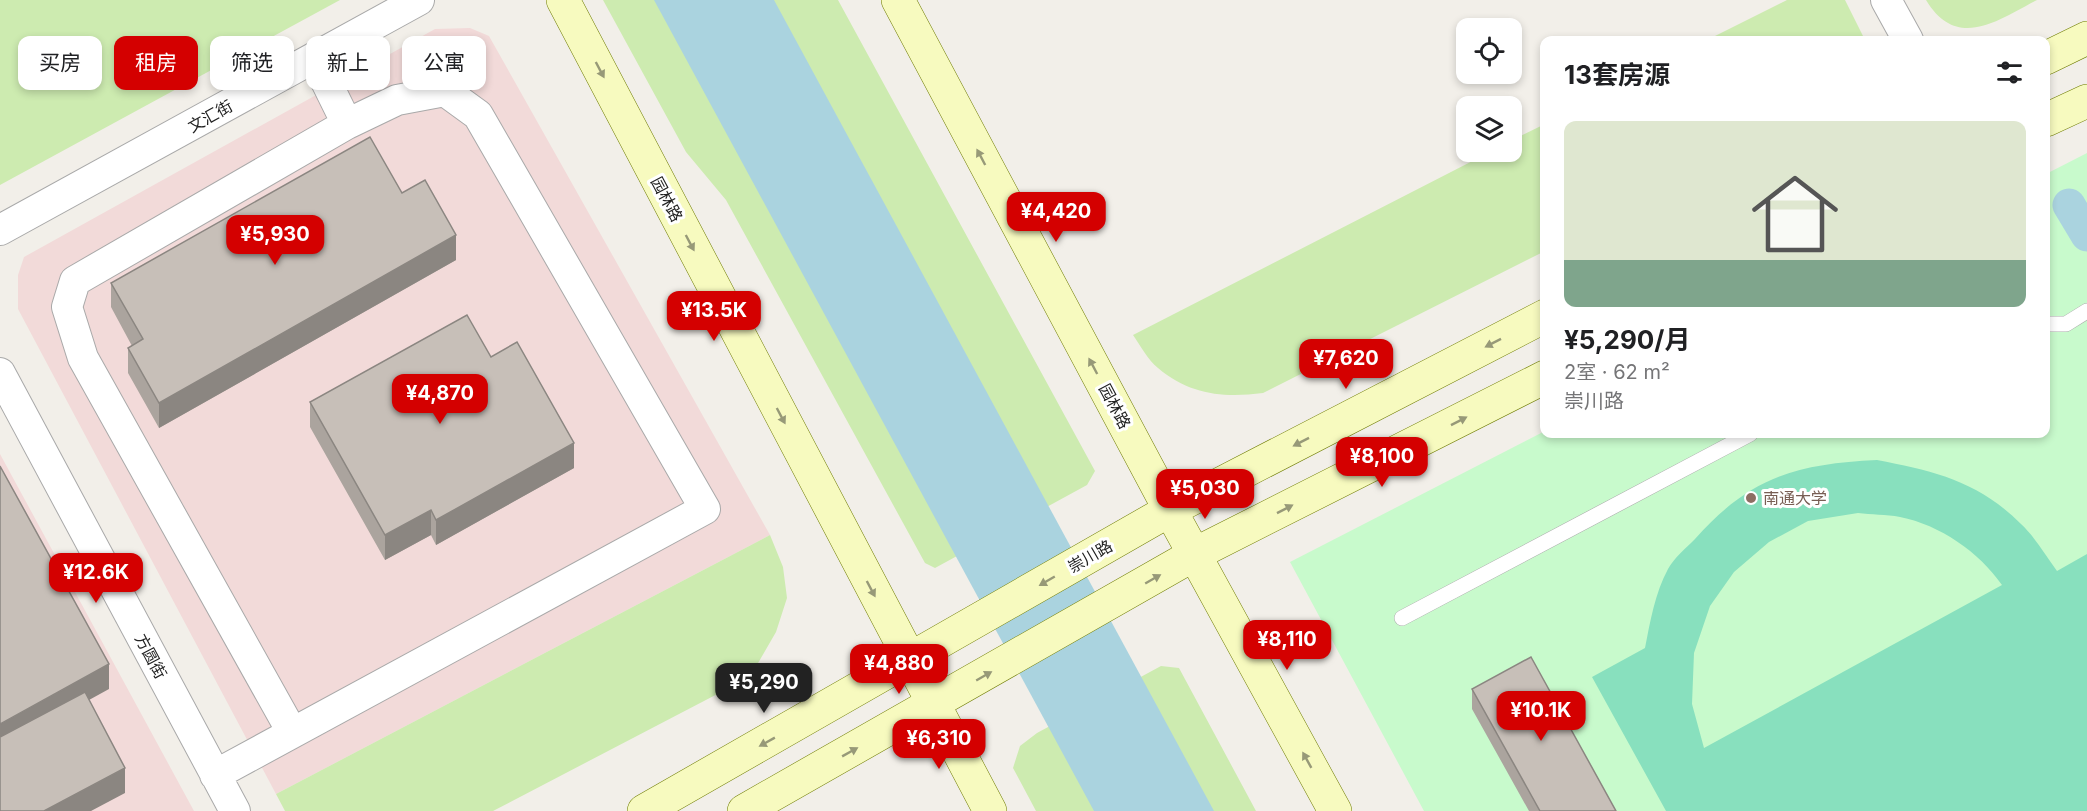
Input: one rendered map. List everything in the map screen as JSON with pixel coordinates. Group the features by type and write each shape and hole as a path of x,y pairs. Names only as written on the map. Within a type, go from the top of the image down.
{"main road":[{"name":"园林路","path":"563,0 990,811"},
{"name":"园林路","path":"898,0 1170,510 1335,811"},
{"path":"2050,56 2087,38"},
{"path":"2050,118 2087,101"},
{"name":"崇川路","path":"644,811 1170,510 1540,319"},
{"path":"744,811 1195,554 1540,380"}],"street":[{"name":"文汇街","path":"356,36 419,0"},
{"path":"1886,0 1906,36"},
{"name":"文汇街","path":"0,230 306,64"},
{"path":"330,90 347,124"},
{"path":"215,775 705,509 477,115 444,91 398,100 347,124 75,281 68,307 83,358 292,732"},
{"name":"方圆街","path":"0,373 235,811"}],"lane":[{"path":"2050,324 2066,324 2087,310"},
{"path":"1402,618 1742,438"}],"shaded area":[{"path":"470,28 489,36 770,535 276,794 18,309 18,275 24,257 325,90 390,90 390,54 402,47 402,90 486,90 486,36 422,36 435,29"},
{"path":"0,454 194,811 0,811"}],"green space":[{"path":"0,0 340,0 274,36 210,36 210,71 198,77 198,36 114,36 114,90 175,90 0,185"},
{"path":"603,0 838,0 1095,471 1087,485 935,568 925,563 726,200 686,152"},
{"path":"1787,0 1845,0 1863,36 1715,36"},
{"path":"1926,0 2037,0 1992,23 1964,28 1951,24 1938,16"},
{"path":"1540,126 1540,254 1263,393 1221,394 1182,384 1154,365 1133,335 1470,162 1522,162 1522,135"},
{"name":"南通大学","path":"2087,153 2087,811 1424,811 1290,562 1540,434 1540,438 2050,438 2050,172"},
{"path":"1877,460 1898,464 1936,474 1972,488 2005,509 2021,524 2057,571 2087,554 2087,811 1666,811 1592,677 1645,648 1656,598 1668,569 1715,518 1735,501 1755,488 1798,470","holes":["1858,513 1889,515 1930,526 1970,551 2002,585 1704,748 1692,704 1694,653 1710,606 1734,572 1769,542 1808,521"]},
{"path":"770,535 783,567 787,598 776,632 750,677 493,811 285,811 276,794"},
{"path":"1161,666 1179,668 1256,811 1036,811 1013,768 1020,746 1037,733"}],"water":[{"path":"654,0 774,0 1214,811 1094,811"}],"building":[{"path":"370,137 402,193 425,180 456,235 159,403 128,348 143,339 111,283"},
{"path":"467,315 491,357 517,342 574,443 436,520 431,510 385,535 310,402"},
{"path":"0,466 109,664 0,724"},
{"path":"1531,657 1616,811 1540,811 1472,689"},
{"path":"85,692 125,768 44,811 0,811 0,737"}],"waterway":[{"path":"2069,205 2087,235"}],"place":[{"name":"南通大学","path":"1751,498"}]}
